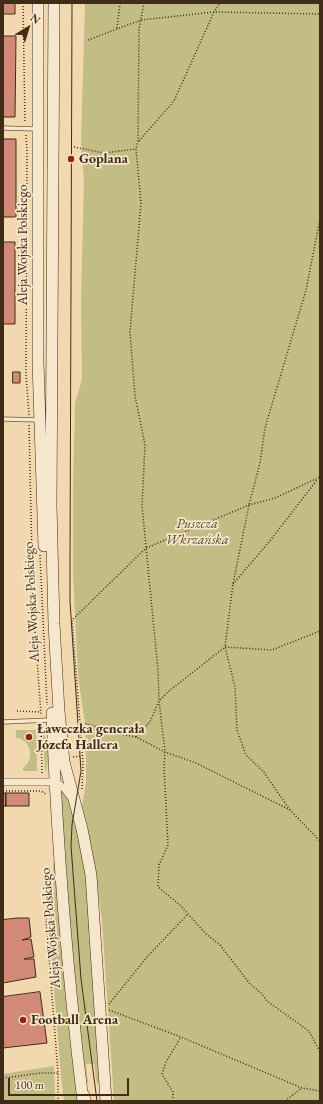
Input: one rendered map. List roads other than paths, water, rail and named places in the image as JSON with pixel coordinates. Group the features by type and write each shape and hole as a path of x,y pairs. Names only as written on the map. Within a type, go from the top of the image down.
{"main road":[{"name":"Aleja Wojska Polskiego","path":"38,3 38,362 40,420 55,782 68,960 80,1071"},
{"name":"Aleja Wojska Polskiego","path":"54,3 52,362 53,717 73,801 82,829 88,859 93,906 106,1101"},
{"path":"80,1071 83,1101"}],"street":[{"path":"38,129 54,129"},
{"path":"38,362 52,362"},
{"path":"40,420 52,420"},
{"name":"Aleja Wojska Polskiego","path":"64,762 60,774 55,782 64,788 73,801"},
{"path":"3,782 55,782"}],"lane":[{"path":"3,128 38,129"},
{"path":"3,418 40,420"},
{"path":"3,722 53,717"},
{"path":"80,1071 89,1101"}],"tram line":[{"path":"72,3 70,601 81,771 72,825 71,846 81,979 97,1101"}],"place":[{"name":"Goplana","path":"71,159"},
{"name":"Ławeczka generała Józefa Hallera","path":"29,737"},
{"name":"Football Arena","path":"23,1020"}],"park label":[{"name":"Puszcza Wkrzańska","path":"197,532"}]}
